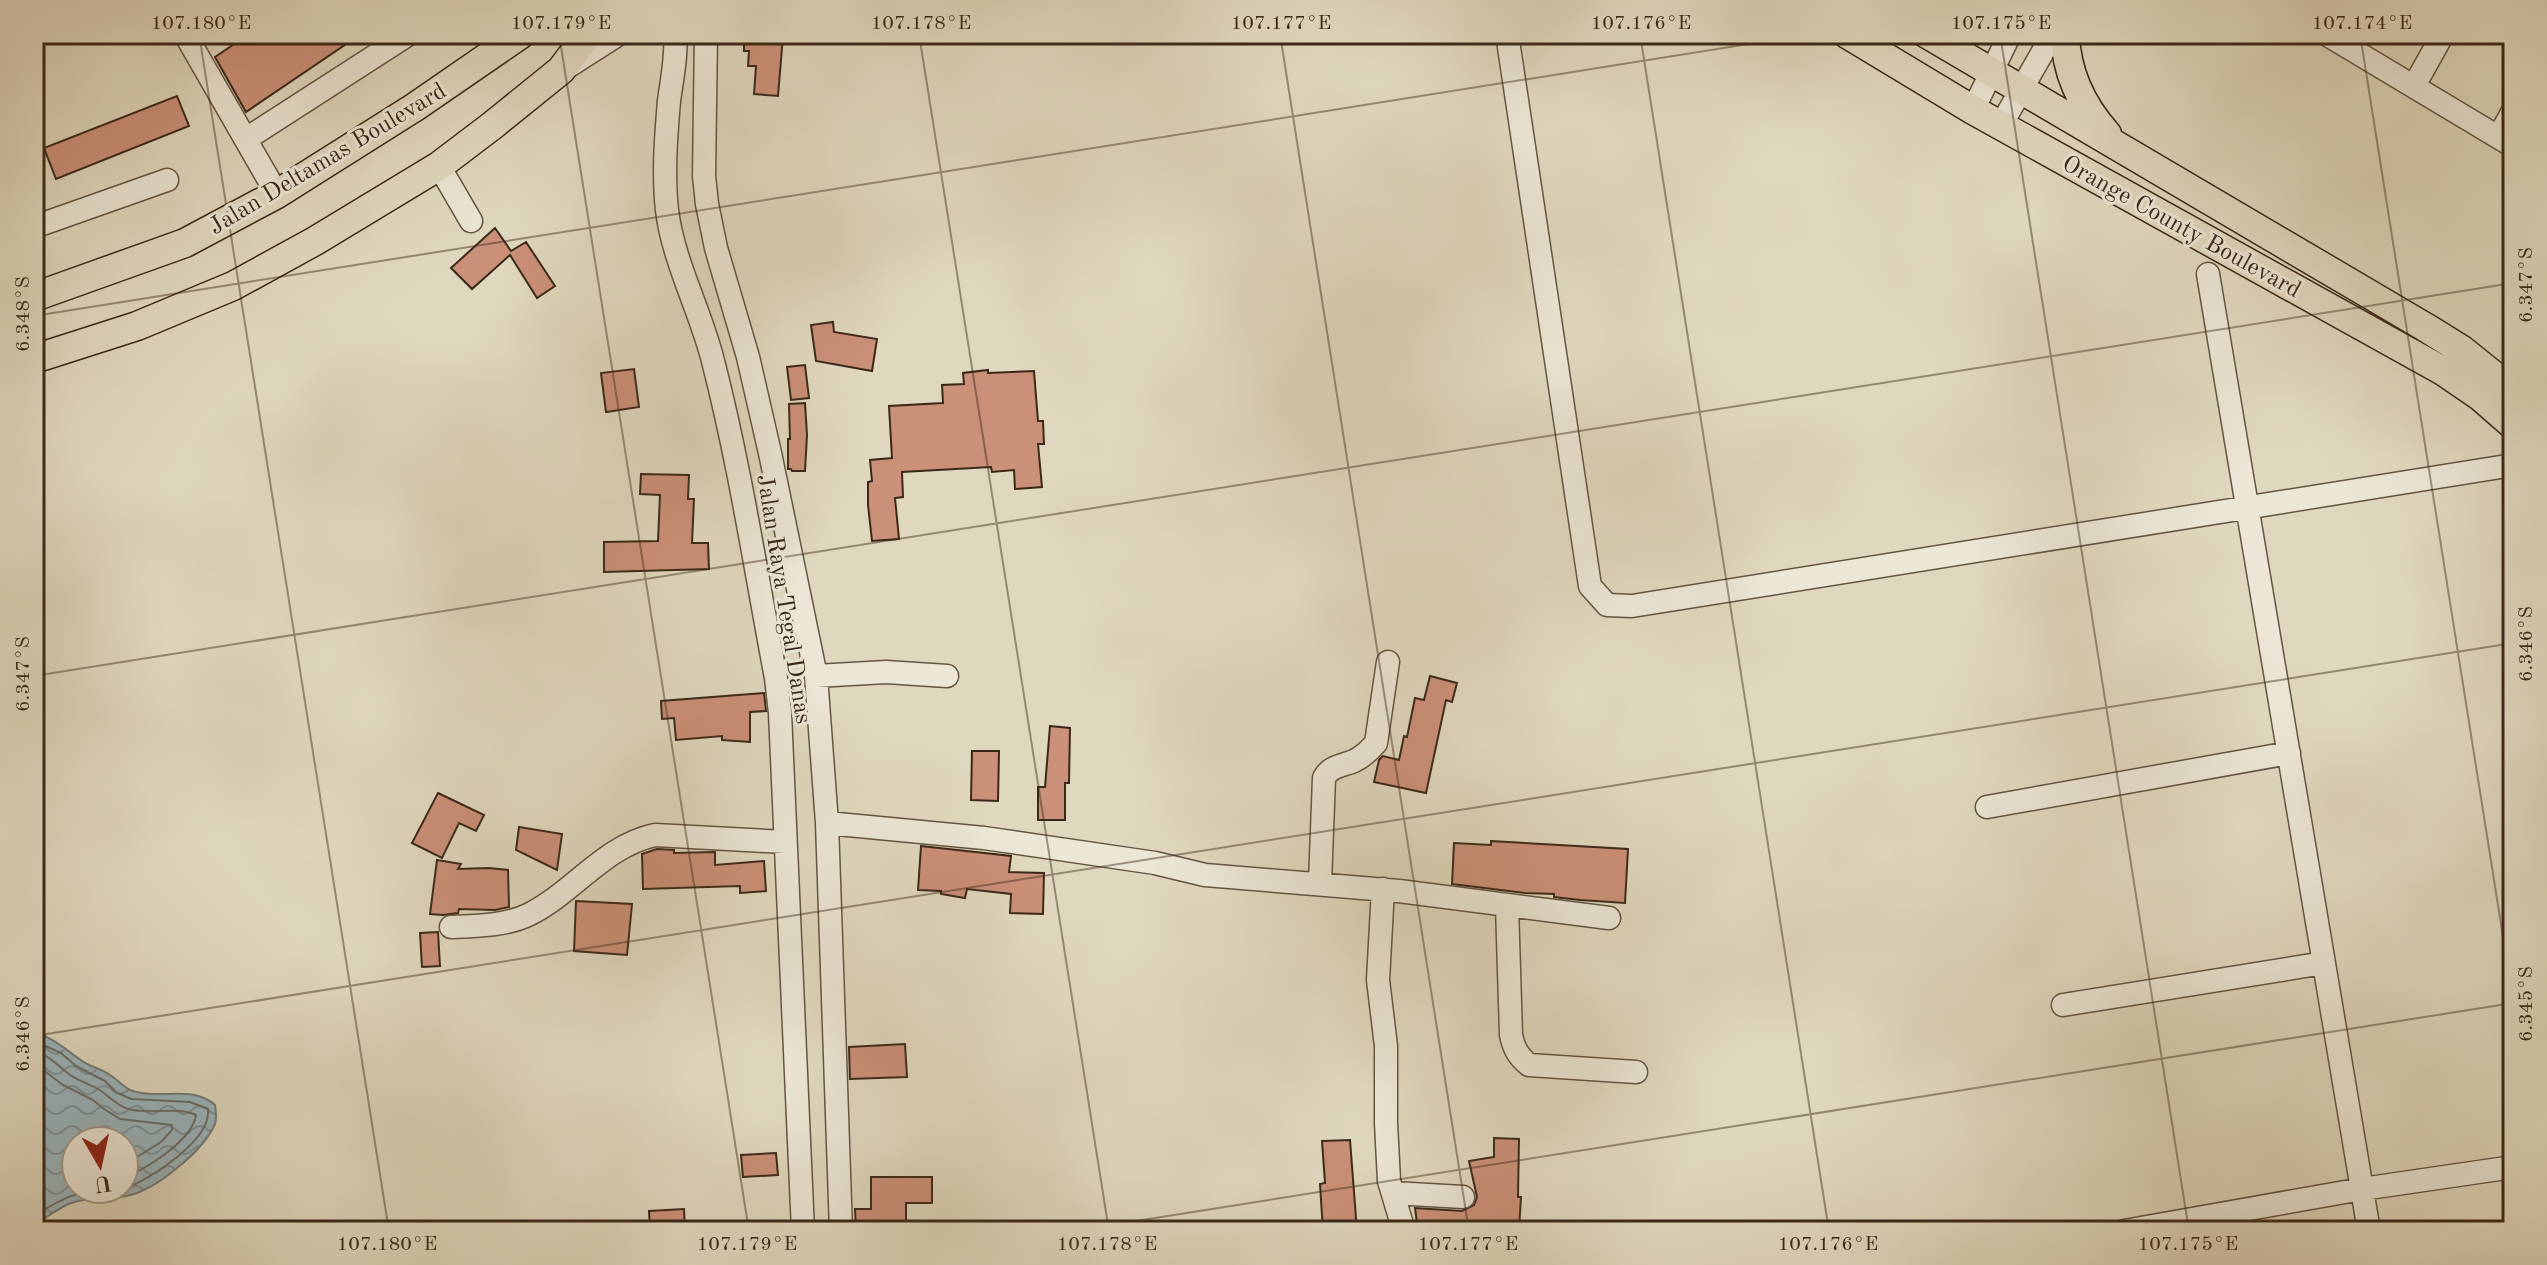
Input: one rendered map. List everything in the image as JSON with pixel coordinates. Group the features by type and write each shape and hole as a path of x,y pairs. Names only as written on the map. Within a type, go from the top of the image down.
{"main road":[{"name":"Jalan Deltamas Boulevard","path":"34,297 185,243 277,194 415,107 521,34"},
{"path":"561,70 569,46 567,34"},
{"path":"34,359 137,326 233,286 315,241 439,166 561,70 588,34"},
{"name":"Orange County Boulevard","path":"1847,34 1973,110 2443,371 2481,397 2513,425"},
{"name":"Orange County Boulevard","path":"1927,34 2425,327 2462,350 2513,391"},
{"path":"2065,34 2075,86 2093,118 2118,146"}],"street":[{"path":"185,34 277,194"},
{"path":"246,139 409,34"},
{"path":"561,70 619,34"},
{"name":"Jalan Raya Tegal Danas","path":"675,34 665,161 667,211 713,359 732,441 776,678 782,745 803,1231"},
{"name":"Jalan Raya Tegal Danas","path":"706,34 704,176 707,204 716,248 748,357 816,676 827,823 841,1231"},
{"path":"1507,34 1590,586 1607,605 1632,606 2513,465"},
{"path":"1973,110 2010,34"},
{"path":"2001,125 2053,34"},
{"path":"2326,34 2506,141 2513,111"},
{"path":"2414,86 2443,34"},
{"path":"439,166 471,221"},
{"path":"34,227 167,180"},
{"path":"2208,274 2369,1231"},
{"path":"1320,883 1324,778 1330,769 1356,760 1376,743 1388,662"},
{"path":"816,676 886,672 947,676"},
{"path":"782,745 821,742"},
{"path":"1987,807 2289,753"},
{"path":"827,823 984,838 1155,863 1205,875 1383,889 1609,918"},
{"path":"451,927 489,925 527,915 600,861 637,839 655,835 785,842"},
{"path":"1383,889 1378,980 1386,1046 1389,1181 1404,1231"},
{"path":"1507,906 1511,1035 1519,1057 1529,1065 1636,1072"},
{"path":"2063,1005 2324,963"},
{"path":"801,1163 838,1162"},
{"path":"2124,1231 2362,1189 2513,1167"},
{"path":"1393,1193 1463,1197"}],"water":[{"path":"34,1032 107,1073 130,1090 196,1095 215,1105 216,1122 200,1146 164,1178 140,1192 140,1125 60,1125 60,1205 67,1205 34,1225"}],"building":[{"path":"249,34 361,34 246,112 215,57"},
{"path":"744,35 783,36 778,96 754,94 756,66 748,66 749,51 744,51"},
{"path":"177,96 189,126 56,179 44,148"},
{"path":"495,228 511,251 526,242 555,286 537,298 510,255 472,289 451,268"},
{"path":"833,322 834,332 877,339 872,371 816,361 811,325"},
{"path":"805,365 809,398 791,400 787,367"},
{"path":"634,369 639,407 606,412 601,373"},
{"path":"988,370 988,373 1034,371 1038,421 1043,421 1044,444 1038,444 1042,487 1015,489 1014,470 992,472 991,467 902,472 903,497 895,498 899,539 872,541 868,505 868,482 872,481 870,460 892,458 889,406 943,403 942,385 964,384 963,373"},
{"path":"805,403 805,471 792,471 788,469 789,404"},
{"path":"641,474 689,475 688,499 694,499 692,543 708,543 709,569 604,572 604,542 658,541 660,495 640,494"},
{"path":"1430,676 1457,683 1452,702 1446,700 1426,793 1374,782 1379,760 1383,756 1399,760 1415,698 1424,700"},
{"path":"764,693 766,711 750,712 750,742 722,740 722,736 676,740 674,718 662,719 661,701"},
{"path":"1050,726 1070,728 1065,820 1038,820 1038,787 1045,787"},
{"path":"972,751 999,751 998,801 971,800"},
{"path":"438,793 484,815 476,831 459,823 442,858 412,843"},
{"path":"519,827 562,834 557,870 516,850"},
{"path":"1491,841 1628,849 1625,903 1452,884 1454,843 1491,845"},
{"path":"921,846 1011,856 1009,872 1044,873 1043,914 1010,913 1011,894 967,889 965,898 941,894 941,891 918,890"},
{"path":"657,849 674,850 674,853 715,852 715,865 764,861 766,891 740,893 740,886 643,889 642,854"},
{"path":"437,860 461,864 458,869 508,870 509,907 495,910 459,909 458,913 430,914"},
{"path":"576,901 632,904 627,955 574,951"},
{"path":"438,932 440,966 422,967 420,933"},
{"path":"905,1044 907,1077 850,1079 849,1047"},
{"path":"1494,1138 1519,1139 1519,1229 1477,1227 1476,1231 1418,1231 1415,1208 1462,1211 1474,1205 1477,1197 1469,1161 1494,1157"},
{"path":"1350,1140 1357,1231 1323,1231 1320,1184 1325,1183 1322,1141"},
{"path":"776,1153 778,1175 743,1177 741,1155"},
{"path":"871,1177 932,1177 932,1203 906,1203 906,1231 856,1231 855,1209 871,1209"},
{"path":"684,1209 685,1231 650,1231 649,1211"}]}
